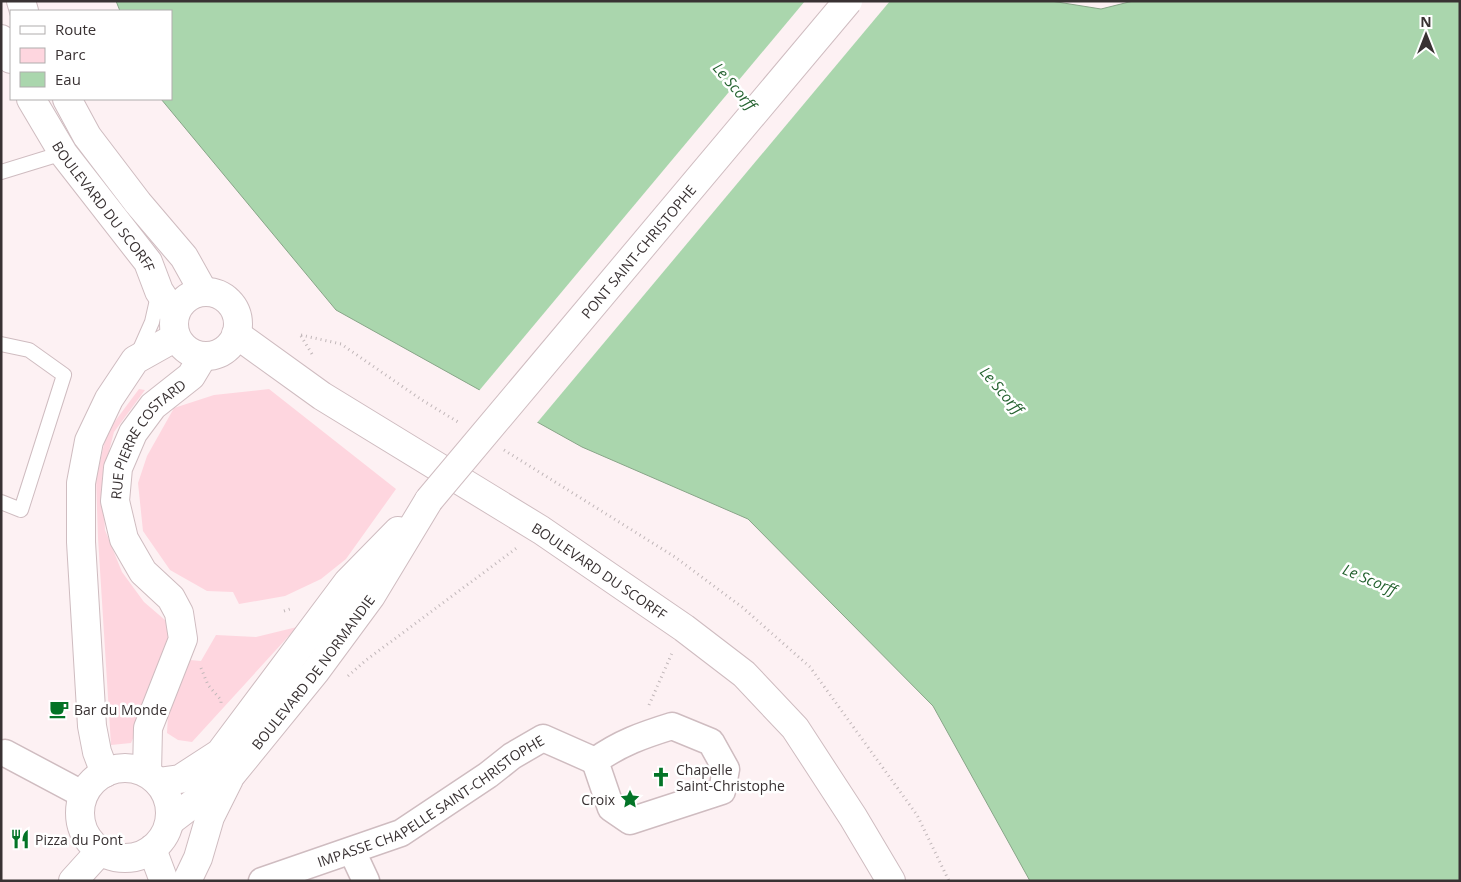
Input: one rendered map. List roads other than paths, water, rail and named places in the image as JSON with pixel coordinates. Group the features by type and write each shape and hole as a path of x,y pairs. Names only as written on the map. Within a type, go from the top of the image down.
{"main road":[{"name":"PONT SAINT-CHRISTOPHE","path":"429,500 848,1"},
{"path":"1,39 10,57"},
{"name":"BOULEVARD DU SCORFF","path":"32,100 63,153 148,262 175,326"},
{"name":"BOULEVARD DU SCORFF","path":"68,100 87,136 138,203 184,257 202,291"},
{"path":"202,291 213,292 223,296 236,313 238,324 236,334 229,346 217,354 204,356 192,354 182,347 175,326 180,303 190,295 202,291"},
{"path":"105,773 97,752 92,726 82,548 81,483 89,441 109,399 135,360 175,326"},
{"name":"BOULEVARD DU SCORFF","path":"236,334 322,396 541,530 684,628 744,674 795,728 853,817 891,881"},
{"name":"RUE PIERRE COSTARD","path":"153,778 148,728 183,639 179,613 171,598 142,572 124,539 115,501 118,468 133,433 153,406 190,376 204,356"},
{"name":"BOULEVARD DE NORMANDIE","path":"153,778 180,779 220,753 348,582 429,500"},
{"name":"BOULEVARD DE NORMANDIE","path":"170,821 232,774 315,672 371,596 429,500"},
{"path":"119,768 133,768 153,778 166,794 170,807 170,821 164,836 152,849 140,855 127,858 113,856 100,850 89,839 82,826 80,810 84,795 89,786 105,773 119,768"},
{"path":"187,881 198,858 210,817 232,774"},
{"path":"152,849 164,881"},
{"path":"73,881 100,850"}],"street":[{"path":"672,726 710,742 726,769 722,791 630,821 611,808 595,761 610,750 634,738 672,726"},
{"name":"IMPASSE CHAPELLE SAINT-CHRISTOPHE","path":"262,881 401,833 488,775 512,756 542,738 595,761"},
{"path":"5,753 84,795"},
{"path":"352,850 366,881"}],"lane":[{"path":"1,172 63,153"},
{"path":"135,360 152,322 159,291"},
{"path":"1,344 29,350 64,375 21,510 1,502"}],"water":[{"name":"Le Scorff","path":"116,1 1051,1 1101,9 1133,1 1460,1 1460,881 1030,881 933,706 748,519 582,447 336,310 162,100 172,100 172,10 120,10"}],"place":[{"name":"Bar du Monde","path":"59,709"},
{"name":"Chapelle Saint-Christophe","path":"661,777"},
{"name":"Croix","path":"630,799"},
{"name":"Pizza du Pont","path":"20,839"}]}
